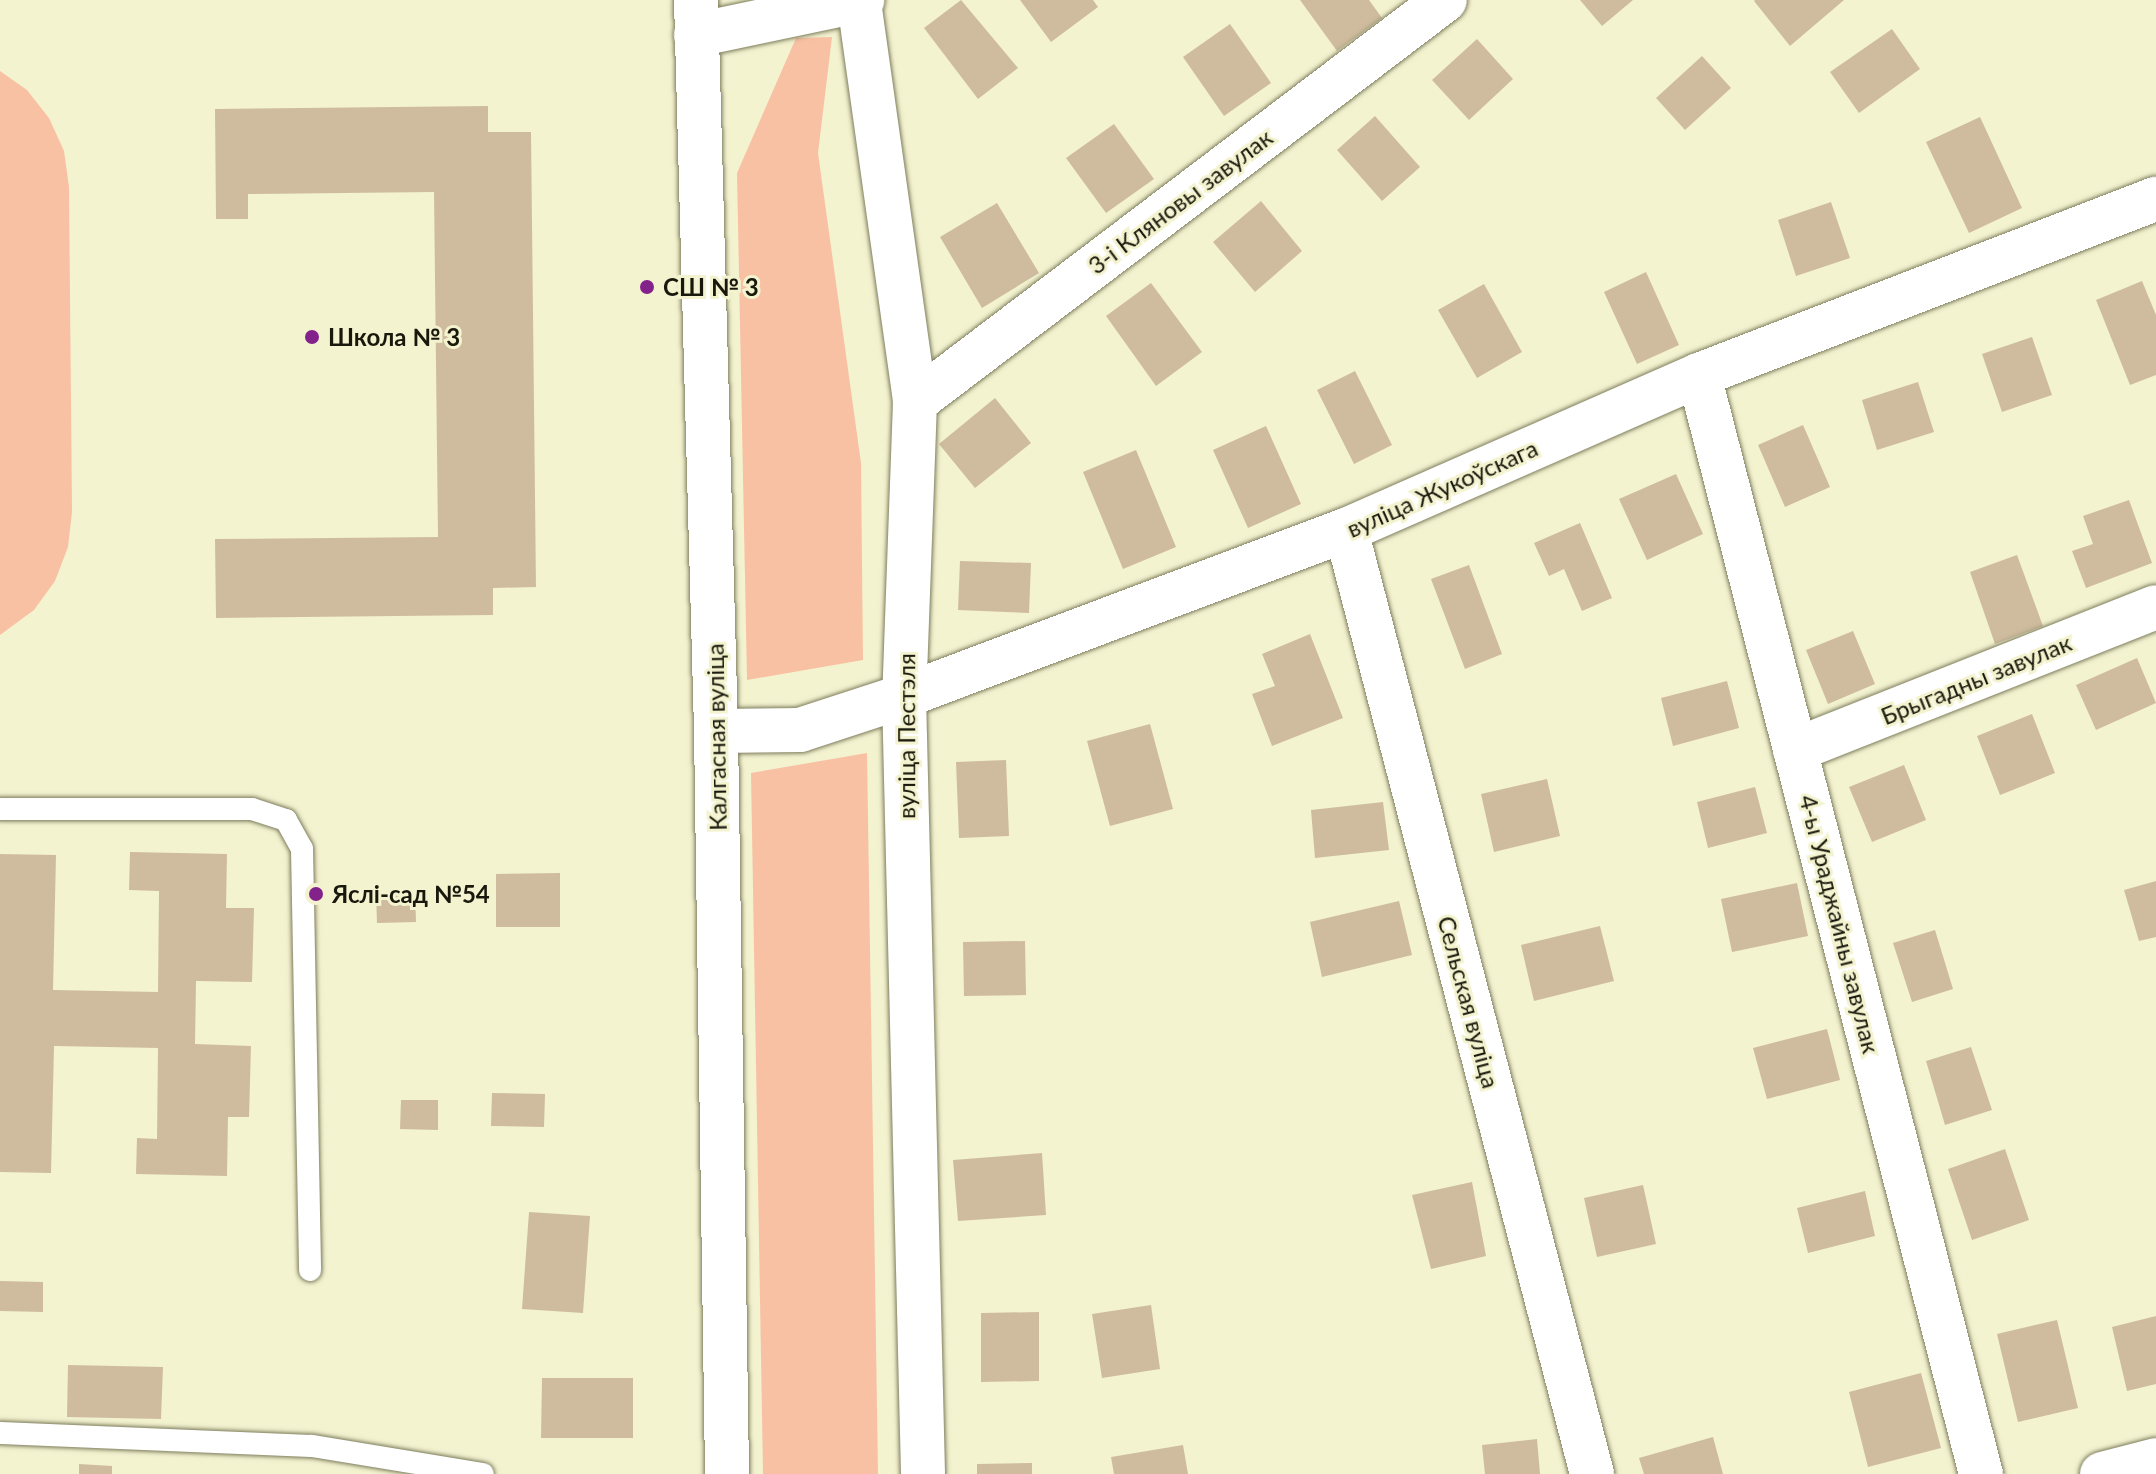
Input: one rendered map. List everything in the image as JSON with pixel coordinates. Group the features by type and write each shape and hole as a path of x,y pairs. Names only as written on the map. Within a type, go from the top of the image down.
{"street":[{"name":"3-і Кляновы завулак","path":"915,402 1445,0"},
{"name":"вуліца Пестэля","path":"861,1 915,402 904,696 923,1474"},
{"path":"696,17 861,1"},
{"name":"Калгасная вуліца","path":"696,17 716,731 727,1474"},
{"name":"вуліца Жукоўскага","path":"716,731 800,730 904,696 1346,530 1699,375 2156,199"},
{"name":"4-ы Ураджайны завулак","path":"1699,375 1981,1474"},
{"name":"Сельская вуліца","path":"1346,530 1592,1474"},
{"name":"Брыгадны завулак","path":"1795,750 2156,607"},
{"path":"2102,1474 2156,1460"}],"lane":[{"path":"0,809 252,809 286,820 302,849 310,1270"},
{"path":"0,1433 312,1446 483,1474"}],"shaded area":[{"path":"832,37 818,153 861,463 863,660 747,680 737,173 796,38"},
{"path":"0,71 27,90 49,118 64,151 69,187 72,512 68,547 55,581 34,610 0,635"},
{"path":"867,753 878,1474 763,1474 751,773"}],"building":[{"path":"961,0 1018,68 978,99 924,28"},
{"path":"1020,0 1093,0 1098,7 1051,42"},
{"path":"1300,0 1369,0 1382,18 1337,51"},
{"path":"1580,0 1633,0 1602,26"},
{"path":"1755,0 1844,0 1790,46 1754,1"},
{"path":"1230,24 1271,83 1224,116 1183,57"},
{"path":"1892,29 1920,69 1859,113 1830,72"},
{"path":"1477,39 1513,79 1469,120 1432,80"},
{"path":"1702,56 1731,88 1685,130 1656,98"},
{"path":"488,106 488,132 531,132 536,587 493,588 493,615 216,618 215,539 438,537 434,192 248,194 248,219 216,219 215,109"},
{"path":"1375,116 1420,167 1382,201 1337,150"},
{"path":"1980,117 2022,208 1969,233 1926,142"},
{"path":"1114,124 1154,179 1106,213 1066,158"},
{"path":"1261,201 1302,251 1255,292 1213,242"},
{"path":"1831,202 1850,258 1796,276 1778,220"},
{"path":"997,203 1039,273 982,308 940,237"},
{"path":"1646,272 1679,345 1637,364 1604,292"},
{"path":"2142,281 2156,315 2156,375 2130,385 2096,300"},
{"path":"1151,283 1202,352 1156,386 1106,316"},
{"path":"1484,284 1522,352 1477,378 1438,310"},
{"path":"2032,337 2052,395 2002,412 1982,354"},
{"path":"1355,371 1392,445 1354,464 1317,390"},
{"path":"1918,382 1934,432 1877,450 1862,400"},
{"path":"995,398 1031,443 975,488 939,444"},
{"path":"1803,425 1830,487 1785,507 1758,445"},
{"path":"1266,426 1301,504 1248,528 1213,450"},
{"path":"1136,450 1176,547 1123,569 1083,472"},
{"path":"1676,474 1703,534 1647,560 1619,499"},
{"path":"2129,500 2152,563 2086,588 2072,551 2093,544 2083,516"},
{"path":"1580,523 1612,598 1582,611 1564,569 1549,576 1534,543"},
{"path":"2017,555 2043,626 1995,644 1970,572"},
{"path":"960,561 1031,563 1029,613 958,610"},
{"path":"1469,565 1502,654 1465,669 1431,579"},
{"path":"1853,631 1875,684 1828,704 1806,650"},
{"path":"1310,634 1343,718 1272,746 1252,694 1275,686 1262,654"},
{"path":"2137,658 2156,703 2096,730 2076,685"},
{"path":"1727,681 1739,728 1673,746 1661,698"},
{"path":"2032,714 2055,773 2000,795 1977,736"},
{"path":"1150,724 1173,809 1110,826 1087,741"},
{"path":"1006,760 1009,836 959,838 956,762"},
{"path":"1904,765 1926,820 1872,842 1849,787"},
{"path":"1547,779 1560,836 1494,852 1481,794"},
{"path":"1755,787 1767,833 1708,848 1697,802"},
{"path":"1383,802 1389,850 1315,858 1311,810"},
{"path":"130,852 227,854 226,908 254,908 252,982 196,981 195,1044 251,1046 249,1117 228,1117 227,1176 136,1174 137,1138 157,1139 158,1048 54,1046 51,1173 0,1172 0,854 56,855 53,990 158,992 159,891 129,890"},
{"path":"560,873 560,927 496,927 496,874"},
{"path":"2156,881 2156,937 2139,941 2124,890"},
{"path":"1797,883 1808,936 1732,952 1721,899"},
{"path":"415,892 416,922 377,923 376,893"},
{"path":"1399,901 1412,955 1322,977 1310,922"},
{"path":"1600,926 1614,981 1534,1001 1521,945"},
{"path":"1935,930 1953,989 1912,1002 1893,943"},
{"path":"1025,941 1026,995 964,996 963,942"},
{"path":"1827,1029 1840,1080 1767,1099 1753,1048"},
{"path":"1971,1047 1992,1110 1945,1125 1926,1061"},
{"path":"492,1093 545,1094 544,1127 491,1126"},
{"path":"401,1100 438,1100 438,1130 400,1129"},
{"path":"2005,1149 2029,1220 1972,1240 1948,1169"},
{"path":"1042,1153 1046,1215 958,1221 953,1160"},
{"path":"1472,1182 1486,1256 1431,1269 1412,1195"},
{"path":"1643,1185 1656,1244 1597,1257 1584,1198"},
{"path":"1865,1191 1875,1236 1808,1253 1797,1208"},
{"path":"529,1212 590,1216 583,1313 522,1309"},
{"path":"0,1281 43,1282 43,1312 0,1311"},
{"path":"1151,1305 1160,1369 1102,1378 1092,1314"},
{"path":"1039,1312 1039,1381 981,1382 981,1313"},
{"path":"2156,1316 2156,1384 2127,1391 2112,1327"},
{"path":"2057,1320 2078,1408 2018,1422 1997,1334"},
{"path":"68,1365 163,1367 161,1419 67,1417"},
{"path":"1921,1373 1941,1448 1868,1467 1849,1392"},
{"path":"542,1378 633,1378 633,1438 541,1438"},
{"path":"1713,1437 1723,1474 1644,1474 1639,1458"},
{"path":"1537,1439 1540,1474 1485,1474 1482,1445"},
{"path":"1183,1445 1188,1474 1114,1474 1111,1457"},
{"path":"1032,1463 1032,1474 977,1474 977,1464"},
{"path":"79,1464 112,1466 112,1474 79,1474"}],"place":[{"name":"СШ № 3","path":"647,287"},
{"name":"Школа № 3","path":"312,337"},
{"name":"Яслі-сад №54","path":"316,894"}]}
